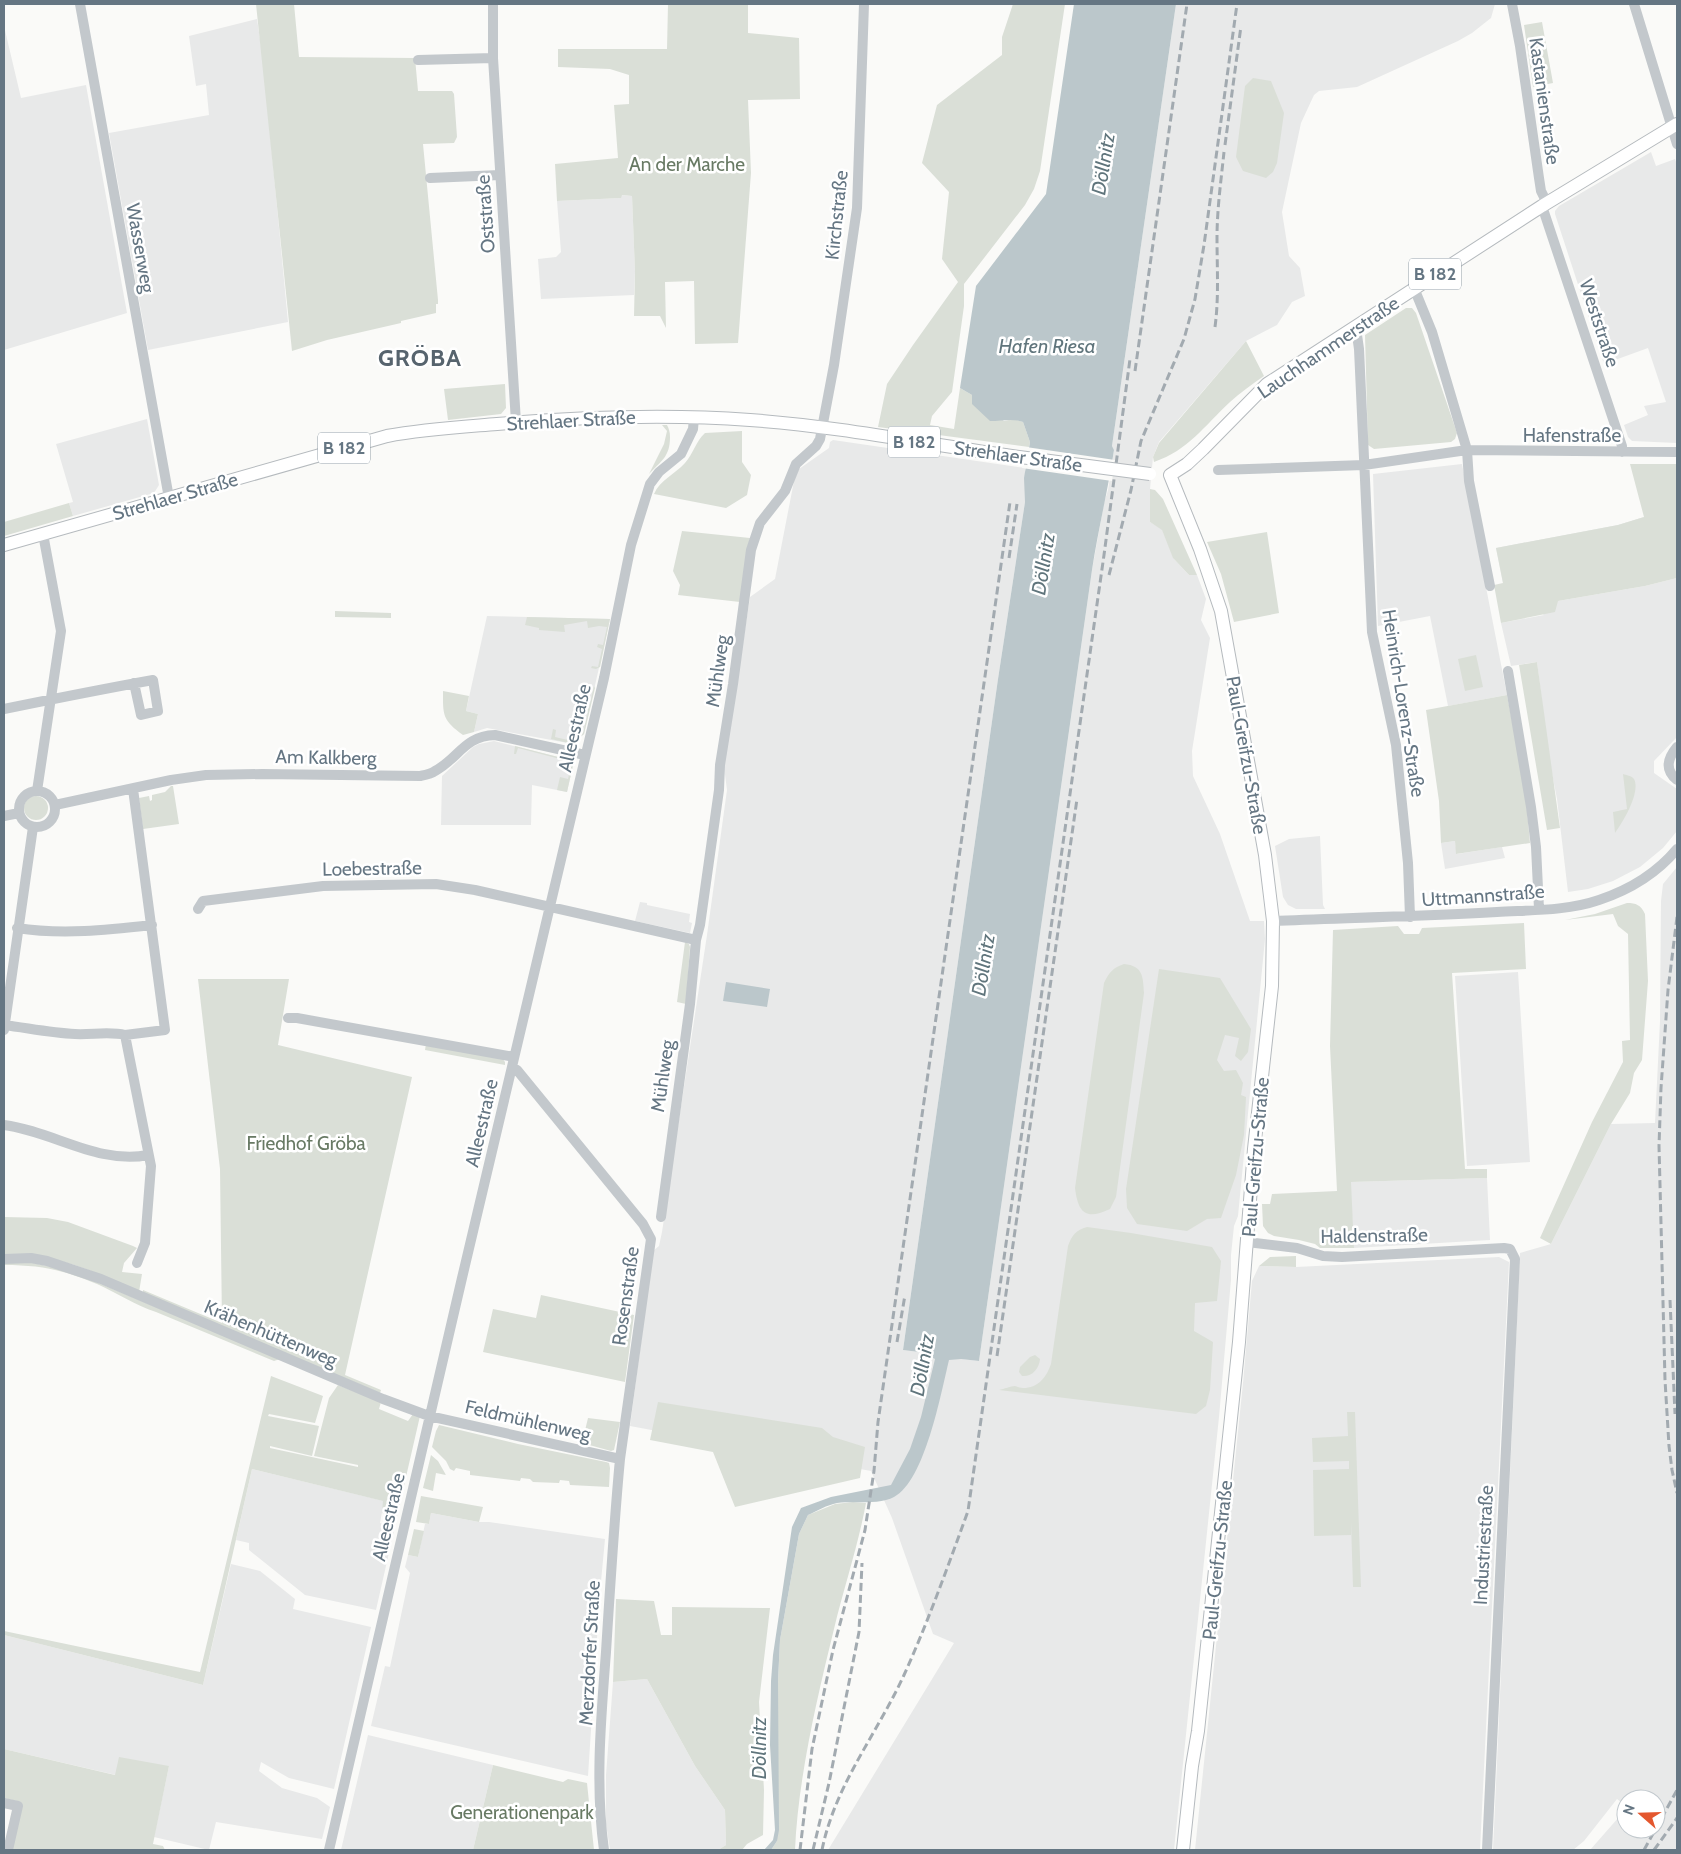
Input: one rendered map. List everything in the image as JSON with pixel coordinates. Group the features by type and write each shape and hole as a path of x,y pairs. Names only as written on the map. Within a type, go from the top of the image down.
{"main road":[{"name":"Lauchhammerstraße","path":"1170,475 1187,464 1203,449 1267,384 1545,204 1674,126"},
{"name":"Strehlaer Straße","path":"4,545 388,436 416,431 516,422 630,416 752,420 823,428 1005,455 1170,475"},
{"name":"Paul-Greifzu-Straße","path":"1170,475 1200,549 1221,611 1271,891 1273,921 1272,986 1254,1149 1239,1342 1208,1646 1183,1850"}],"street":[{"name":"Wasserweg","path":"80,4 169,498"},
{"name":"Oststraße","path":"493,4 493,58 516,422"},
{"name":"Kirchstraße","path":"823,428 857,208 864,4"},
{"name":"Kastanienstraße","path":"1512,4 1520,46 1538,178 1545,204"},
{"path":"1634,4 1674,126 1677,144"},
{"path":"418,60 493,58"},
{"path":"430,178 500,175"},
{"name":"Weststraße","path":"1545,204 1622,446 1622,452"},
{"path":"1414,288 1432,332 1467,450 1469,481 1490,586"},
{"name":"Heinrich-Lorenz-Straße","path":"1354,327 1359,349 1372,632 1396,745 1407,856 1410,917"},
{"name":"Alleestraße","path":"329,1850 604,678 631,544 650,484 659,472 681,454 693,429 694,418"},
{"name":"Mühlweg","path":"661,1216 696,940 702,916 719,790 720,765 751,550 760,523 785,491 796,464 816,446 823,428"},
{"name":"Hafenstraße","path":"1364,465 1467,450 1677,452"},
{"path":"1218,470 1364,465"},
{"path":"37,791 61,631 43,534"},
{"path":"1508,671 1531,807 1536,847 1538,909"},
{"path":"4,709 134,684"},
{"name":"Am Kalkberg","path":"55,806 172,780 216,775 420,776 435,771 470,741 484,735 495,735 586,755"},
{"path":"1677,748 1670,757 1668,766 1671,774 1677,780"},
{"path":"4,1025 72,1034 119,1034 126,1036 165,1030 133,788"},
{"path":"37,791 48,795 55,806 51,820 43,826 33,827 22,820 19,813 23,797 37,791"},
{"path":"4,816 19,813"},
{"path":"4,1030 17,928 33,827"},
{"name":"Uttmannstraße","path":"1273,921 1410,917 1569,907 1599,900 1626,889 1659,868 1677,849"},
{"name":"Loebestraße","path":"198,909 203,901 315,887 359,884 436,884 475,890 550,907"},
{"path":"550,907 696,940"},
{"path":"17,928 65,932 152,925"},
{"path":"288,1018 297,1018 513,1062"},
{"path":"126,1036 151,1166 145,1243 137,1263"},
{"name":"Rosenstraße","path":"513,1062 517,1070 637,1216 651,1238 620,1459"},
{"path":"4,1125 22,1128 114,1156 133,1158 148,1155"},
{"name":"Haldenstraße","path":"1246,1242 1297,1248 1323,1256 1504,1248"},
{"name":"Industriestraße","path":"1487,1850 1515,1258 1510,1250 1504,1248"},
{"name":"Krähenhüttenweg","path":"4,1258 31,1258 46,1261 101,1279 375,1395 430,1416"},
{"name":"Feldmühlenweg","path":"430,1416 620,1459"},
{"name":"Merzdorfer Straße","path":"604,1850 600,1825 600,1776 604,1687 620,1459"},
{"path":"4,1803 18,1806 8,1850"}],"shaded area":[{"path":"1176,4 1495,4 1491,18 1458,41 1357,87 1319,91 1314,95 1301,123 1282,212 1289,256 1300,268 1305,296 1292,302 1277,325 1246,341 1159,442 1153,457 1150,489 1150,522 1162,529 1174,559 1189,575 1197,575 1206,599 1201,620 1210,638 1192,751 1193,776 1220,834 1250,921 1264,921 1265,939 1238,1216 1234,1226 1231,1255 1231,1280 1219,1417 1174,1850 828,1850 954,1643 933,1634 892,1518 871,1471 630,1426 653,1251 659,1246 662,1232 707,935 727,790 724,767 750,597 775,579 794,481 799,469 829,448 830,442 833,440 1025,468 1025,502 998,679 903,1350 919,1352 935,1359 979,1361 1092,570 1114,450 1112,446"},
{"path":"257,19 263,60 288,322 148,350 109,133 209,115 206,84 196,86 189,36"},
{"path":"4,26 21,98 86,85 127,313 4,350"},
{"path":"1651,152 1656,166 1675,159 1677,165 1677,443 1632,441 1628,437 1624,425 1648,415 1644,406 1666,402 1648,348 1604,364 1555,214 1559,206"},
{"path":"621,195 632,196 634,295 541,299 538,259 556,257 561,252 557,201 621,198"},
{"path":"147,419 159,485 154,493 73,516 69,503 73,502 56,444"},
{"path":"1462,464 1507,695 1448,706 1430,616 1378,626 1373,474"},
{"path":"1644,517 1558,601 1645,586 1677,578 1677,737 1654,761 1654,773 1677,789 1677,831 1663,848 1640,867 1613,881 1588,889 1568,892 1557,799 1549,758 1537,662 1511,666 1501,623 1544,615 1503,583 1496,548 1618,525"},
{"path":"487,616 610,619 584,734 579,740 573,744 487,728 474,732 478,714 466,711"},
{"path":"494,741 570,760 573,765 567,792 532,785 531,825 441,825 442,776 473,747"},
{"path":"1320,836 1323,905 1325,909 1296,909 1288,905 1283,897 1275,846 1289,839"},
{"path":"1455,841 1457,854 1502,847 1505,858 1445,869 1441,843"},
{"path":"1677,867 1677,1850 1590,1850 1616,1820 1616,1839 1666,1839 1666,1789 1616,1789 1616,1800 1584,1841 1573,1850 1493,1850 1520,1253 1551,1244 1611,1124 1655,1123 1660,1021 1661,901 1663,884"},
{"path":"640,902 690,914 689,922 692,923 690,933 635,921"},
{"path":"1518,972 1530,1162 1467,1166 1455,976"},
{"path":"1487,1178 1490,1240 1354,1248 1350,1182"},
{"path":"1499,1257 1509,1262 1480,1850 1195,1850 1252,1281 1259,1266 1296,1267"},
{"path":"252,1469 384,1501 380,1523 395,1526 376,1610 305,1595 249,1550 249,1543 236,1540"},
{"path":"431,1513 479,1522 605,1539 588,1776 371,1726 385,1666 390,1667 410,1573 405,1567 408,1555 418,1557 425,1524 429,1524"},
{"path":"231,1564 260,1571 295,1599 293,1609 371,1627 334,1789 289,1778 261,1762 259,1771 282,1788 317,1798 330,1807 322,1839 216,1822 209,1850 154,1837 169,1766 116,1775 4,1749 4,1635 203,1685"},
{"path":"647,1679 695,1766 725,1810 726,1845 718,1850 610,1850 606,1824 606,1775 613,1682"},
{"path":"368,1735 493,1765 473,1850 341,1850"}],"green space":[{"path":"256,4 294,4 299,57 415,58 418,91 452,91 454,94 457,137 454,143 423,144 438,300 436,313 327,340 292,351"},
{"name":"An der Marche","path":"668,4 748,4 748,33 799,38 800,99 748,100 751,173 738,343 695,344 694,281 665,282 666,328 660,316 634,316 635,272 632,196 622,195 621,198 557,201 555,164 618,158 614,105 629,104 629,75 610,69 558,67 558,49 667,49"},
{"path":"1013,4 1065,4 1040,171 1034,189 1025,205 964,284 964,306 952,392 932,416 930,425 954,429 960,388 972,395 1004,421 1014,419 1023,422 1030,442 1029,447 878,427 887,384 958,282 942,259 949,192 922,163 937,105 1002,55 1002,37"},
{"path":"1542,22 1553,83 1533,87 1524,25"},
{"path":"1253,78 1271,81 1284,113 1277,163 1273,172 1266,178 1243,171 1236,157 1245,86"},
{"path":"1406,308 1412,308 1416,313 1457,433 1455,439 1451,442 1374,449 1368,445 1365,335"},
{"path":"1246,341 1264,376 1230,402 1187,444 1154,462 1153,457 1159,443"},
{"path":"505,384 506,408 501,414 448,420 444,389"},
{"path":"662,425 667,425 670,444 667,454 649,474 664,444 667,431"},
{"path":"742,431 742,462 751,475 747,495 726,508 654,494 664,481 685,463 705,433"},
{"path":"1630,464 1677,464 1677,578 1645,586 1558,601 1555,612 1501,623 1494,585 1503,583 1496,548 1618,525 1644,517"},
{"path":"1150,489 1155,490 1163,499 1197,575 1189,575 1173,558 1162,530 1150,522"},
{"path":"69,503 73,516 4,536 4,522"},
{"path":"682,531 750,538 740,602 678,595 680,585 673,571"},
{"path":"1267,532 1279,613 1234,622 1221,574 1207,542"},
{"path":"335,611 391,613 391,618 335,617"},
{"path":"527,617 610,619 600,667 596,669 591,668 592,666 598,667 602,649 597,647 598,644 603,645 607,627 588,628 587,621 564,625 565,632 539,630 539,628 525,625"},
{"path":"1476,655 1483,687 1465,691 1458,659"},
{"path":"1537,662 1560,828 1547,830 1519,665"},
{"path":"594,686 584,734 573,744 551,739 553,729 556,730 555,737 572,741 575,731 583,733 588,712 582,710 583,707 589,708"},
{"path":"443,691 469,696 466,711 478,714 474,732 463,735 447,721 443,706"},
{"path":"1507,695 1525,789 1530,843 1456,854 1455,841 1441,843 1439,801 1426,710"},
{"path":"515,746 570,760 573,765 567,792 557,790 560,777 568,779 571,765 564,763 560,759 518,748 516,754 514,754"},
{"path":"1623,774 1634,779 1636,785 1630,807 1615,833 1613,812 1627,809"},
{"path":"173,786 179,824 143,829 139,798 149,796 150,801 152,800 152,795 165,792"},
{"path":"36,796 45,799 48,808 45,817 36,820 27,817 24,808 27,799"},
{"path":"1627,903 1638,905 1645,914 1648,981 1642,1060 1634,1073 1630,1093 1611,1124 1551,1244 1540,1238 1592,1122 1623,1062 1622,1041 1630,1040 1628,934 1618,926 1613,914 1565,920 1595,914"},
{"path":"1524,923 1526,969 1452,973 1465,1169 1487,1169 1487,1178 1351,1182 1354,1248 1320,1248 1315,1244 1274,1236 1268,1233 1263,1226 1262,1204 1270,1204 1272,1194 1337,1191 1330,1046 1333,930 1398,926 1404,934 1419,934 1422,928"},
{"path":"685,942 690,947 686,1004 677,1002"},
{"path":"1124,964 1135,967 1141,973 1144,993 1116,1197 1110,1209 1101,1213 1089,1214 1084,1212 1078,1203 1075,1188 1104,983 1112,971"},
{"path":"1159,969 1220,978 1251,1029 1248,1052 1241,1061 1235,1056 1239,1038 1225,1035 1217,1060 1224,1071 1236,1070 1243,1083 1241,1095 1246,1097 1244,1135 1236,1175 1221,1218 1207,1219 1187,1231 1137,1224 1127,1208 1126,1189"},
{"name":"Friedhof Gröba","path":"198,979 289,979 278,1045 412,1077 345,1375 381,1390 380,1393 143,1293 143,1290 222,1323 220,1169"},
{"path":"426,1044 502,1058 505,1065 425,1050"},
{"path":"4,1217 47,1218 68,1222 137,1248 124,1263 122,1272 142,1274 139,1292 90,1270 57,1260 22,1254 4,1254"},
{"path":"1087,1227 1212,1247 1221,1261 1217,1301 1195,1303 1194,1331 1213,1342 1210,1390 1206,1406 1196,1414 999,1390 1013,1386 1028,1388 1037,1384 1047,1374 1051,1364 1068,1246 1075,1234"},
{"path":"1296,1256 1296,1267 1259,1266 1270,1257"},
{"path":"4,1262 29,1262 70,1271 280,1359 274,1361 148,1309 97,1284 73,1275 41,1267 4,1265"},
{"path":"541,1295 634,1315 625,1382 483,1352 493,1309 536,1318"},
{"path":"1035,1355 1040,1359 1037,1369 1032,1374 1022,1376 1019,1372 1020,1367 1030,1357"},
{"path":"271,1376 323,1396 315,1423 269,1414 268,1416 319,1426 312,1456 270,1446 270,1448 358,1467 358,1465 314,1456 329,1398 338,1385 381,1402 379,1409 408,1421 413,1414 420,1416 397,1516 382,1513 383,1501 252,1469 203,1685 4,1635 4,1631 200,1672"},
{"path":"658,1402 822,1428 833,1437 865,1447 860,1478 735,1507 713,1452 650,1440"},
{"path":"1347,1412 1355,1412 1361,1587 1353,1587 1351,1522 1351,1535 1314,1536 1313,1470 1349,1469 1349,1461 1313,1462 1312,1438 1348,1436"},
{"path":"588,1418 620,1422 614,1450 611,1451 582,1443"},
{"path":"439,1425 609,1463 609,1487 570,1485 569,1481 560,1480 559,1483 533,1482 530,1479 521,1478 520,1481 470,1475 470,1471 456,1468 454,1471 450,1469 446,1461 432,1447"},
{"path":"431,1455 438,1461 446,1475 436,1473 433,1491 423,1488"},
{"path":"421,1496 483,1507 479,1522 431,1513 429,1524 416,1522"},
{"path":"866,1503 815,1711 804,1767 795,1850 771,1850 777,1841 780,1640 799,1534 808,1515 835,1504"},
{"path":"414,1529 424,1531 418,1557 408,1555"},
{"path":"616,1599 654,1601 661,1635 672,1635 672,1607 770,1608 759,1702 764,1790 763,1835 747,1844 742,1850 718,1850 726,1845 725,1810 695,1766 647,1679 613,1682"},
{"path":"4,1749 115,1775 119,1757 169,1766 153,1844 163,1846 165,1850 11,1850 21,1802 4,1798"},
{"name":"Generationenpark","path":"493,1765 563,1782 568,1779 587,1783 594,1850 473,1850"}],"water":[{"name":"Hafen Riesa","path":"1074,4 1176,4 1112,446 1114,450 1092,570 979,1361 949,1360 930,1435 915,1473 905,1488 894,1497 881,1501 837,1503 826,1507 808,1515 799,1534 780,1640 778,1681 779,1830 777,1841 771,1850 764,1850 773,1840 775,1830 770,1745 771,1681 773,1655 792,1527 801,1508 831,1497 891,1485 910,1449 921,1417 935,1359 919,1352 903,1350 998,679 1025,502 1024,478 1030,442 1023,422 1011,420 990,421 972,404 972,395 960,388 976,286 1046,194"},
{"path":"726,982 770,989 767,1007 723,1001"}],"pier":[{"path":"1026,447 1115,460 1112,481 1022,468"}],"railway":[{"path":"1135,371 1187,4"},
{"path":"1109,575 1131,490 1141,441 1184,339 1195,299 1237,4"},
{"path":"1225,145 1241,26"},
{"path":"1215,327 1219,195 1224,152"},
{"path":"822,1850 836,1804 893,1697 913,1655 968,1511 1104,555 1130,359"},
{"path":"800,1850 812,1749 833,1650 865,1530 874,1471 878,1422 1010,502"},
{"path":"1009,558 1017,504"},
{"path":"997,1356 1077,799"},
{"path":"1677,917 1668,990 1659,1146 1665,1380 1669,1446 1677,1493"},
{"path":"897,1342 905,1295"},
{"path":"1670,1300 1675,1414"},
{"path":"813,1850 829,1783 859,1632 862,1563"},
{"path":"1644,1850 1677,1790"},
{"path":"1654,1850 1677,1818"}],"district":[{"name":"GRÖBA","path":"420,358"}],"water label":[{"name":"Döllnitz","path":"1103,164"},
{"name":"Döllnitz","path":"1043,564"},
{"name":"Döllnitz","path":"983,965"},
{"name":"Döllnitz","path":"922,1365"},
{"name":"Döllnitz","path":"759,1748"}]}
